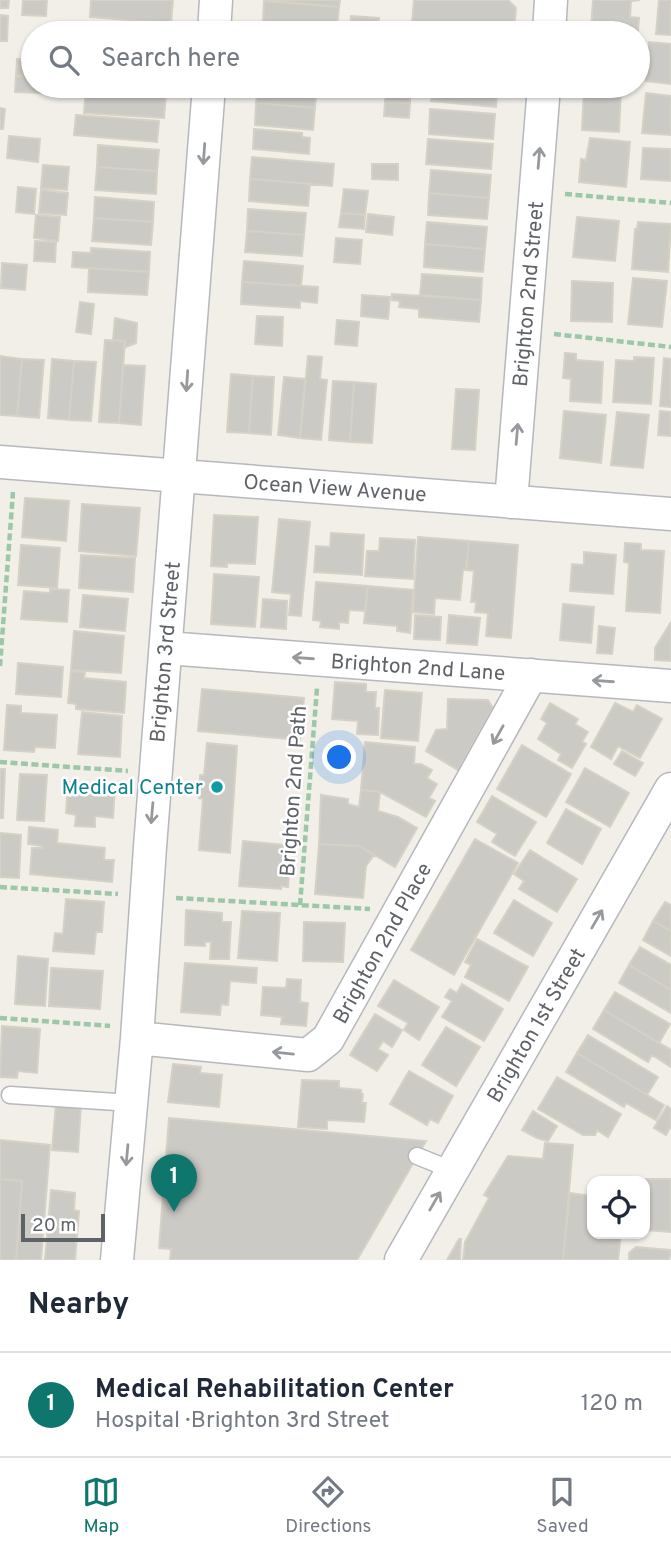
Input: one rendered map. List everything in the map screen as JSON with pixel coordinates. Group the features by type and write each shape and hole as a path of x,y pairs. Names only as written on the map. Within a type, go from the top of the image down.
{"street":[{"path":"215,21 216,0"},
{"path":"549,21 551,0"},
{"name":"Brighton 3rd Street","path":"117,1260 132,1103 124,1032 166,648 208,98"},
{"name":"Brighton 2nd Street","path":"511,502 543,98"},
{"name":"Ocean View Avenue","path":"6,475 179,476 671,514"},
{"name":"Brighton 2nd Lane","path":"166,648 671,686"},
{"name":"Brighton 2nd Place","path":"124,1032 308,1055 328,1040 531,676"},
{"name":"Brighton 1st Street","path":"401,1260 671,789"}],"lane":[{"path":"10,1095 132,1103"},
{"path":"416,1156 452,1170"}],"path":[{"path":"564,193 671,202"},
{"path":"553,334 671,347"},
{"path":"0,666 6,475"},
{"name":"Brighton 2nd Path","path":"300,905 317,680"},
{"path":"0,762 131,771"},
{"path":"0,887 121,894"},
{"path":"175,898 381,909"},
{"path":"0,1018 124,1032"}],"building":[{"path":"0,0 9,0 8,8 0,8"},
{"path":"23,0 47,0 46,16 22,15"},
{"path":"91,0 173,0 171,21 90,17"},
{"path":"264,0 340,0 339,7"},
{"path":"414,0 508,0 516,8 515,21 412,21"},
{"path":"593,0 640,0 631,1 630,17 639,18 639,21 592,21"},
{"path":"659,0 671,0 671,35 656,34"},
{"path":"264,1 339,7 338,21 263,21"},
{"path":"0,15 8,16 7,41 0,41"},
{"path":"351,16 379,18 379,21 351,21"},
{"path":"650,42 671,44 671,84 650,81"},
{"path":"17,59 21,59 21,76 16,76"},
{"path":"16,76 21,76 21,92 15,92"},
{"path":"650,93 671,96 671,135 642,133 646,98 650,98"},
{"path":"85,98 166,98 164,118 84,113"},
{"path":"257,98 316,98 315,108 256,103"},
{"path":"385,98 410,98 410,103 385,102"},
{"path":"431,98 497,98 496,107 431,101"},
{"path":"584,98 621,98 619,132 582,130"},
{"path":"385,102 410,103 409,118 384,116"},
{"path":"256,103 315,108 313,130 255,125"},
{"path":"0,108 5,109 3,129 0,129"},
{"path":"430,109 495,114 493,139 429,134"},
{"path":"76,115 159,121 157,142 74,135"},
{"path":"254,129 302,133 302,137 310,138 309,154 253,149"},
{"path":"9,136 40,139 38,162 7,158"},
{"path":"590,138 630,142 626,187 579,182 581,159 586,160"},
{"path":"428,139 493,144 491,169 426,164"},
{"path":"98,145 159,150 157,171 97,167"},
{"path":"643,148 671,149 671,181 641,179"},
{"path":"252,157 334,164 332,186 250,179"},
{"path":"372,164 398,164 398,180 372,179"},
{"path":"43,165 69,167 67,190 41,188"},
{"path":"97,167 157,171 156,194 95,190"},
{"path":"431,170 491,175 489,198 429,193"},
{"path":"250,179 310,184 308,206 249,201"},
{"path":"18,187 36,189 34,214 16,212"},
{"path":"344,189 368,191 365,215 341,213"},
{"path":"41,190 68,193 66,215 39,213"},
{"path":"429,193 489,198 487,219 428,215"},
{"path":"95,197 154,202 153,222 94,218"},
{"path":"248,209 306,213 304,235 247,231"},
{"path":"341,213 365,215 364,229 339,227"},
{"path":"368,214 394,217 392,235 366,232"},
{"path":"36,215 60,217 58,241 34,238"},
{"path":"577,217 619,221 615,261 573,257"},
{"path":"94,218 153,222 151,245 92,241"},
{"path":"427,222 487,227 485,249 425,244"},
{"path":"638,222 671,224 668,272 632,269"},
{"path":"247,231 304,235 302,256 245,252"},
{"path":"336,238 362,240 360,264 334,262"},
{"path":"35,241 56,242 55,262 34,261"},
{"path":"425,244 485,249 483,272 424,267"},
{"path":"91,248 150,252 149,272 72,267 73,252 91,253"},
{"path":"244,261 303,266 301,286 242,282"},
{"path":"2,263 27,265 25,290 1,288"},
{"path":"89,268 149,272 147,295 88,292"},
{"path":"422,274 482,278 481,300 420,295"},
{"path":"633,278 667,281 662,327 628,324"},
{"path":"572,281 613,283 612,322 571,321"},
{"path":"242,282 318,287 317,303 300,301 300,308 241,304"},
{"path":"392,294 481,300 479,322 419,317 419,309 399,307 400,301 392,300"},
{"path":"362,295 390,297 388,319 361,316"},
{"path":"80,302 94,304 91,334 76,332"},
{"path":"257,316 283,317 282,346 255,344"},
{"path":"115,318 137,323 136,343 124,348 125,341 113,340"},
{"path":"337,320 359,322 357,346 335,344"},
{"path":"105,340 125,341 119,423 99,422"},
{"path":"565,353 576,354 576,360 603,362 601,403 570,401 571,379 563,378"},
{"path":"0,356 22,359 17,416 0,415"},
{"path":"308,356 322,357 320,379 327,380 321,440 300,438"},
{"path":"634,357 654,358 651,404 613,402 616,360 634,361"},
{"path":"664,358 671,359 671,407 660,406"},
{"path":"22,359 44,360 39,418 17,416"},
{"path":"52,359 74,361 69,420 48,418"},
{"path":"74,361 96,362 91,421 69,420"},
{"path":"123,365 145,366 141,425 119,423"},
{"path":"231,374 253,376 249,433 227,432"},
{"path":"253,376 274,377 271,435 249,433"},
{"path":"284,377 305,379 300,438 278,435"},
{"path":"333,381 354,382 350,442 329,440"},
{"path":"354,382 376,384 372,443 350,442"},
{"path":"456,389 479,390 475,450 452,449"},
{"path":"564,411 606,415 601,463 560,458"},
{"path":"660,411 671,412 671,436 658,435"},
{"path":"617,412 649,415 643,468 611,465"},
{"path":"25,498 69,501 66,541 22,537"},
{"path":"82,504 140,508 136,556 79,551"},
{"path":"214,515 258,517 255,564 227,563 227,567 211,566"},
{"path":"279,519 310,522 301,616 289,615 291,594 272,592"},
{"path":"331,533 364,535 362,575 314,572 316,546 330,547"},
{"path":"418,537 469,541 460,600 435,598 434,614 413,612"},
{"path":"380,538 415,540 413,579 365,576 367,551 379,551"},
{"path":"469,541 518,545 511,638 486,636 488,613 475,612 476,602 471,602 474,571 466,570"},
{"path":"625,543 641,544 641,550 664,551 660,613 626,611 629,563 624,562"},
{"path":"21,545 60,548 57,588 18,585"},
{"path":"584,552 616,555 613,594 570,591 572,564 584,565"},
{"path":"81,555 135,558 133,592 79,588"},
{"path":"214,574 259,577 255,627 211,624"},
{"path":"316,582 368,586 365,611 349,610 348,623 339,622 339,629 320,627 321,621 313,620"},
{"path":"368,586 413,590 410,633 397,631 397,626 364,623"},
{"path":"50,589 69,590 67,622 21,619 24,591 50,593"},
{"path":"83,595 128,599 125,631 80,627"},
{"path":"263,599 287,601 286,629 261,627"},
{"path":"563,604 594,607 591,643 560,640"},
{"path":"415,615 441,617 440,640 414,639"},
{"path":"449,615 480,618 477,645 447,643"},
{"path":"671,622 671,661 655,660 655,648"},
{"path":"599,626 615,628 612,654 597,653"},
{"path":"74,631 124,636 121,673 71,670"},
{"path":"18,663 63,667 61,697 16,694"},
{"path":"71,671 85,672 84,678 126,682 124,713 76,709 76,704 68,703"},
{"path":"335,682 366,684 366,692 376,692 375,708 379,708 378,735 357,734 358,721 332,719"},
{"path":"202,689 304,698 300,740 198,731"},
{"path":"385,690 422,693 418,741 381,738"},
{"path":"448,699 488,700 493,708 458,770 426,751 436,730 447,729"},
{"path":"550,703 578,719 575,724 588,732 582,742 586,744 572,768 558,760 561,754 538,739 547,723 541,719"},
{"path":"615,703 633,712 637,705 662,719 640,758 618,746 611,759 591,747"},
{"path":"7,705 21,706 21,713 57,715 55,748 35,747 34,752 4,750"},
{"path":"82,712 122,716 120,757 78,754"},
{"path":"365,742 415,747 414,764 421,764 432,770 427,778 437,784 429,798 435,801 426,817 380,792 361,790"},
{"name":"Medical Center","path":"207,743 237,746 230,853 199,850 203,799 199,798 200,775 204,775"},
{"path":"522,745 571,774 546,817 497,789"},
{"path":"622,751 643,763 635,776 614,764"},
{"path":"585,768 629,793 610,827 566,802"},
{"path":"0,769 5,769 3,818 0,818"},
{"path":"20,774 47,775 44,821 17,820"},
{"path":"68,782 115,786 113,818 95,816 95,827 75,826 76,815 66,813"},
{"path":"361,790 380,792 378,811 398,817 417,828 395,867 359,846 319,844 321,795 348,799 348,804 359,807"},
{"path":"492,796 536,822 515,856 492,842 497,834 477,822"},
{"path":"566,809 601,829 582,864 547,843"},
{"path":"29,827 58,830 57,843 105,848 104,860 114,860 112,882 30,874 32,848 42,846 28,844"},
{"path":"0,833 21,835 19,878 0,877"},
{"path":"475,839 518,863 454,975 411,950"},
{"path":"243,841 284,845 282,864 290,865 288,887 281,886 281,889 239,886"},
{"path":"319,844 359,846 374,855 366,866 363,898 315,894"},
{"path":"530,850 577,879 557,912 519,889 524,881 514,874"},
{"path":"66,899 104,902 102,932 96,932 94,954 53,951 55,933 63,934"},
{"path":"514,900 552,923 533,956 494,933"},
{"path":"665,902 671,905 671,931 653,921"},
{"path":"186,910 222,913 222,922 231,922 229,959 210,959 211,942 205,942 205,946 185,945"},
{"path":"242,911 280,913 277,961 238,958"},
{"path":"653,921 671,931 671,956 643,940"},
{"path":"304,922 345,923 343,962 303,961"},
{"path":"477,939 528,967 509,1001 465,977 471,965 465,962"},
{"path":"640,947 671,965 671,990 629,965"},
{"path":"18,956 48,959 45,1006 15,1004"},
{"path":"185,963 257,968 256,983 230,981 228,1005 221,1004 220,1015 181,1012"},
{"path":"629,965 671,990 671,1013 619,983"},
{"path":"51,968 103,971 100,1009 49,1006"},
{"path":"287,979 301,980 300,1002 308,1003 306,1026 281,1024 282,1017 261,1015 263,987 286,988"},
{"path":"394,980 439,1007 419,1040 404,1030 408,1023 378,1006"},
{"path":"462,984 503,1009 484,1041 442,1017 452,1001 445,997 450,989 457,993"},
{"path":"615,992 670,1024 659,1043 604,1010"},
{"path":"604,1010 671,1050 671,1067 652,1055 648,1062 593,1029"},
{"path":"375,1014 402,1030 392,1047 383,1041 378,1049 388,1055 377,1071 350,1055"},
{"path":"2,1026 40,1029 37,1073 18,1071 17,1078 0,1077"},
{"path":"446,1027 480,1047 456,1086 422,1065"},
{"path":"588,1035 658,1077 647,1095 577,1053"},
{"path":"577,1053 664,1105 656,1120 626,1103 624,1107 566,1072"},
{"path":"173,1064 201,1067 200,1073 222,1075 219,1107 168,1102"},
{"path":"409,1071 453,1096 438,1123 430,1119 427,1125 390,1104"},
{"path":"557,1077 621,1114 608,1137 597,1130 595,1135 583,1135 538,1109"},
{"path":"302,1080 339,1081 339,1088 361,1090 362,1103 366,1103 364,1122 327,1120 327,1129 298,1127"},
{"path":"56,1103 81,1105 78,1152 52,1150"},
{"path":"667,1106 671,1109 671,1126 666,1135 654,1128"},
{"path":"533,1111 557,1126 548,1141 522,1130"},
{"path":"169,1118 426,1141 357,1260 170,1260 171,1249 159,1248"},
{"path":"0,1140 50,1145 41,1260 16,1260 22,1181 0,1179"},
{"path":"545,1143 573,1145 563,1260 463,1260 465,1242 489,1198 484,1195 508,1156 543,1159"},
{"path":"0,1179 22,1181 16,1260 0,1260"},
{"path":"650,1179 671,1179 671,1232 650,1230"},
{"path":"51,1190 75,1193 74,1210 79,1211 75,1260 45,1260"},
{"path":"570,1193 587,1195 587,1239 620,1239 618,1260 563,1260"},
{"path":"459,1239 460,1260 447,1260"},
{"path":"636,1247 671,1250 669,1260 629,1260 629,1253"}],"place":[{"name":"Medical Center","path":"217,787"},
{"name":"Medical Rehabilitation Center","path":"174,1212"}]}
